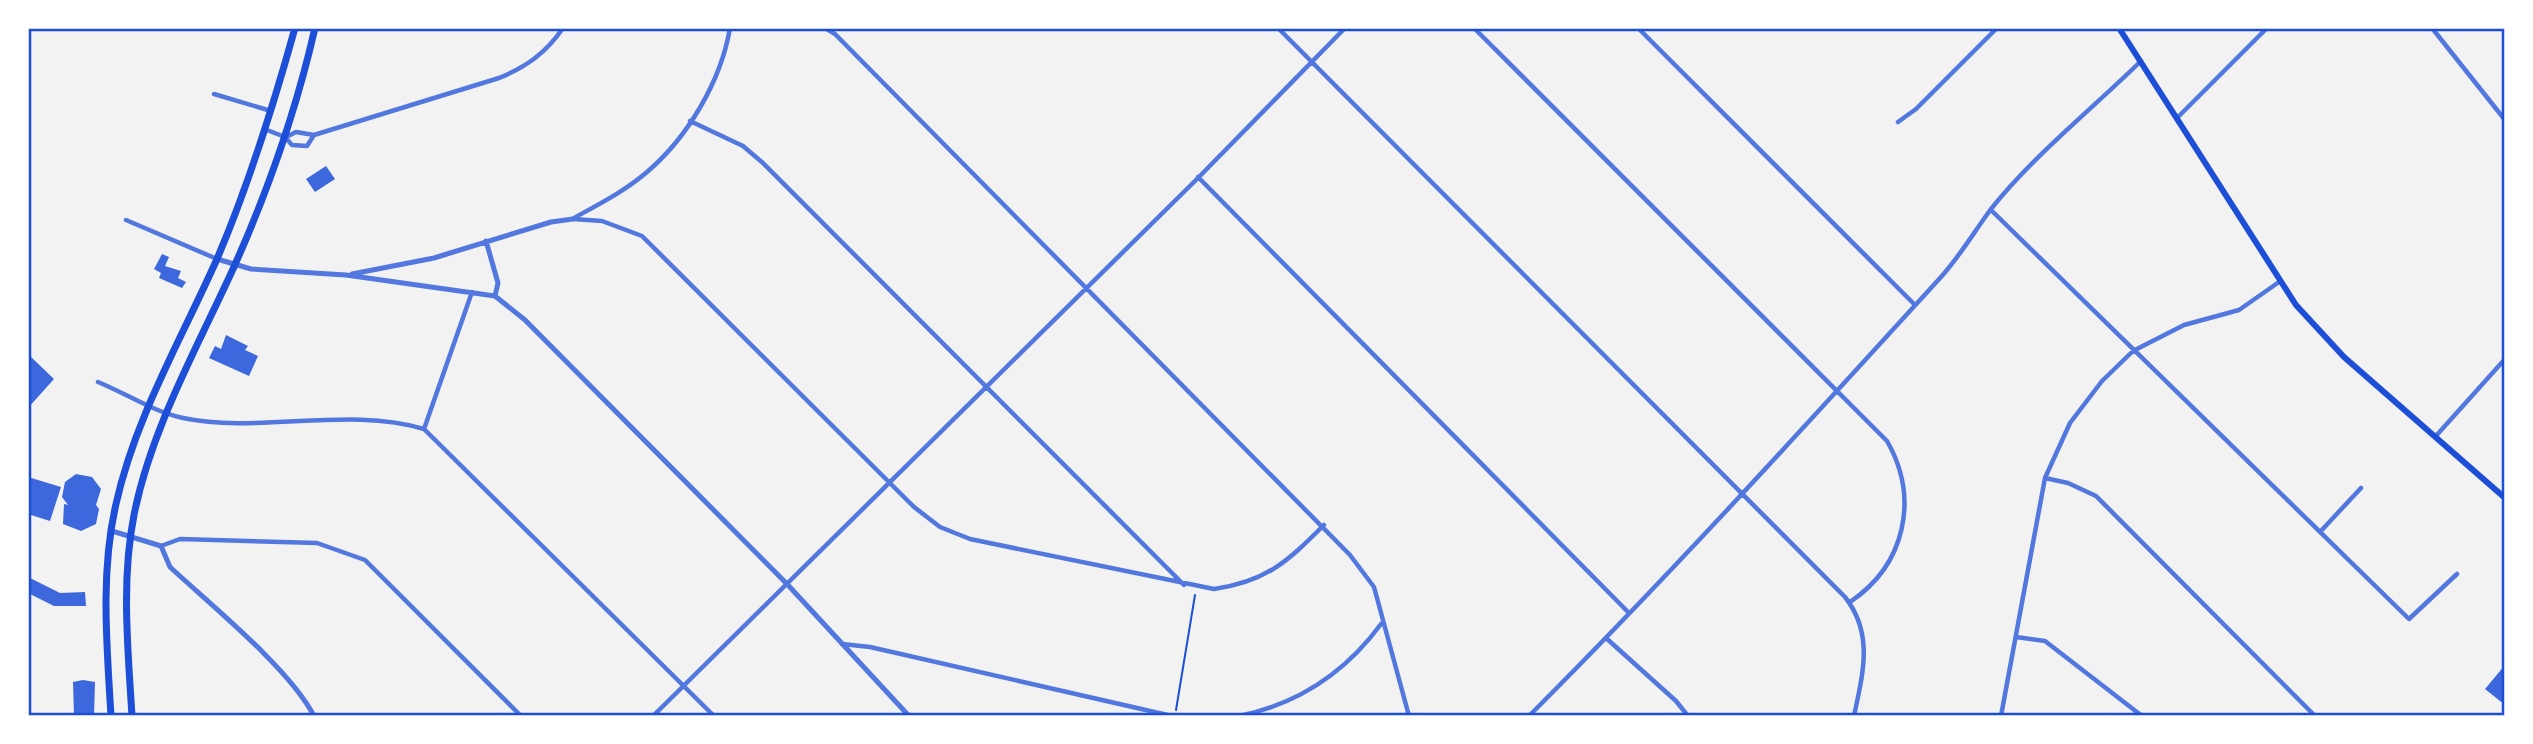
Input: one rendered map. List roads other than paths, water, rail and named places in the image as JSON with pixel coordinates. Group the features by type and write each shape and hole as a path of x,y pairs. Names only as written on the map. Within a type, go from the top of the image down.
{"main road":[{"path":"111,716 106,635 112,531 126,465 149,404 217,259 267,130 295,28"},
{"path":"132,716 128,633 131,536 142,479 168,412 235,264 285,137 315,28"},
{"path":"2119,28 2278,282 2344,357 2505,498"}],"street":[{"path":"285,137 296,132 314,135 520,69 542,54 563,28"},
{"path":"573,219 622,191 648,172 690,121 715,77 730,28"},
{"path":"825,28 835,34 1324,525 1374,587 1381,623 1398,665 1409,716"},
{"path":"1278,28 1743,491 1850,603 1865,640 1865,663 1854,716"},
{"path":"653,716 1345,28"},
{"path":"1474,28 1887,440 1899,465 1905,491 1905,517 1893,555 1870,586 1850,603"},
{"path":"1638,28 1915,305"},
{"path":"1898,122 1916,109 1997,28"},
{"path":"2176,119 2267,28"},
{"path":"2432,28 2505,120"},
{"path":"1529,716 1606,638 1958,258 1991,210 2141,61"},
{"path":"214,94 271,111"},
{"path":"690,121 743,146 763,163 1185,585"},
{"path":"267,130 285,137 292,145 307,146 314,135"},
{"path":"1198,177 1629,613"},
{"path":"1991,210 2409,619 2456,574"},
{"path":"346,275 434,258 551,222 573,219 602,221 642,236 888,483 940,527 970,539 1214,589 1243,585 1283,565 1324,525"},
{"path":"126,220 217,259 251,269 346,275 495,296 525,320 787,584 909,716"},
{"path":"486,241 498,283 495,296"},
{"path":"2001,716 2045,478 2061,440 2084,402 2133,351 2184,326 2239,310 2278,282"},
{"path":"424,429 472,292"},
{"path":"2435,437 2505,359"},
{"path":"98,382 183,418 244,421 397,421 424,429 714,716"},
{"path":"2045,478 2068,483 2096,496 2315,716"},
{"path":"2320,531 2361,488"},
{"path":"112,531 161,546 180,539 317,543 365,560 521,716"},
{"path":"161,546 170,567 284,675 307,702 314,716"},
{"path":"1239,716 1282,704 1322,683 1350,661 1381,623"},
{"path":"2016,637 2045,641 2142,716"},
{"path":"1606,638 1676,701 1688,716"},
{"path":"839,643 870,647 1173,716"}]}
